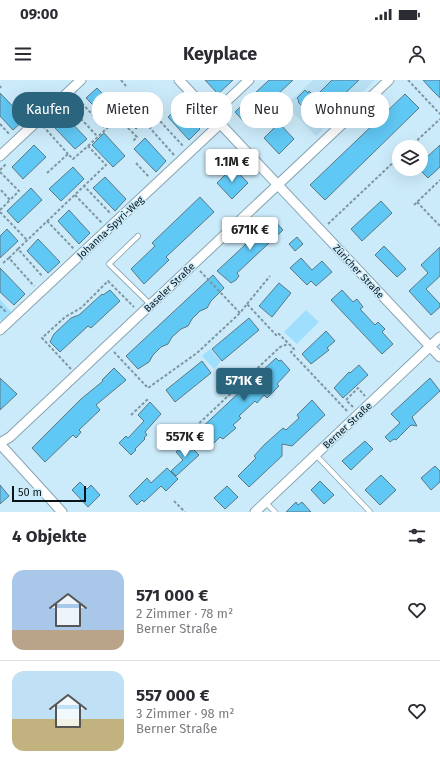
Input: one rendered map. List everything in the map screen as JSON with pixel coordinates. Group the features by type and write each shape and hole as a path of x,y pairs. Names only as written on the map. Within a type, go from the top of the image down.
{"street":[{"path":"70,90 81,80"},
{"name":"Züricher Straße","path":"179,80 190,92"},
{"path":"232,96 249,80"},
{"name":"Baseler Straße","path":"0,444 10,437 62,389 277,184 389,80"},
{"path":"0,156 30,128"},
{"name":"Johanna-Spyri-Weg","path":"0,330 216,128"},
{"name":"Züricher Straße","path":"224,128 440,357"},
{"name":"Berner Straße","path":"255,512 440,337"},
{"path":"0,444 62,512"}],"lane":[{"path":"138,236 109,264 150,305"},
{"path":"316,455 370,512"},
{"path":"265,502 275,512"}],"path":[{"path":"121,80 126,86"},
{"path":"408,80 440,114"},
{"path":"70,90 106,129"},
{"path":"44,128 73,160 118,118 137,137 133,141"},
{"path":"418,140 440,119"},
{"path":"180,161 150,128 159,120 189,153"},
{"path":"84,122 98,137"},
{"path":"0,124 16,141"},
{"path":"3,263 106,165 88,146"},
{"path":"47,173 68,154"},
{"path":"136,163 156,184"},
{"path":"328,224 392,163"},
{"path":"0,172 18,191 0,211 27,240"},
{"path":"382,172 386,176"},
{"path":"414,205 440,180"},
{"path":"84,186 117,220"},
{"path":"0,189 10,200"},
{"path":"75,195 107,229"},
{"path":"417,202 440,226"},
{"path":"47,221 79,256"},
{"path":"18,249 49,284"},
{"path":"8,258 40,292"},
{"path":"200,271 240,313"},
{"path":"114,352 148,388 197,353 240,313 270,276"},
{"path":"70,369 42,338 65,317 81,308 108,281 135,308"},
{"path":"247,304 276,335 278,333 294,349 291,352 348,412"},
{"path":"192,430 280,347 288,344"},
{"path":"353,407 346,400 358,388 365,396"},
{"path":"131,415 148,399"},
{"path":"174,501 185,512"}],"shaded area":[{"path":"313,80 375,80 362,92 301,92 301,120 293,112 293,99"},
{"path":"308,128 324,128 316,136"},
{"path":"0,299 13,314 3,324 0,320"},
{"path":"306,310 319,322 297,344 284,332"},
{"path":"210,349 221,361 214,369 202,356"}],"building":[{"path":"205,80 233,80 220,92 216,92"},
{"path":"269,80 293,80 280,92 256,92"},
{"path":"332,80 359,80 346,92 320,92"},
{"path":"423,80 440,80 440,98 431,89"},
{"path":"97,88 101,92 93,92"},
{"path":"0,93 12,105 12,128 15,128 13,130 0,116"},
{"path":"92,93 92,104 86,98"},
{"path":"301,94 301,105 298,102 299,101 297,98"},
{"path":"405,94 419,108 325,200 310,185 370,128 389,128 389,109"},
{"path":"240,107 240,117 235,112"},
{"path":"55,128 76,128 87,139 75,149"},
{"path":"178,128 200,129 189,140"},
{"path":"274,128 284,128 294,139 279,154 264,138"},
{"path":"104,133 125,156 113,167 92,145"},
{"path":"145,138 166,161 156,172 134,149"},
{"path":"34,145 46,157 23,179 12,167"},
{"path":"440,145 440,167 428,178 426,176 428,176 428,156"},
{"path":"73,167 84,179 61,201 49,189"},
{"path":"233,167 248,183 232,199 217,183"},
{"path":"105,177 126,199 115,211 93,188"},
{"path":"31,188 42,200 18,223 7,211"},
{"path":"200,197 214,212 166,257 169,260 144,284 131,269 155,246 152,243"},
{"path":"381,201 392,213 362,241 351,229"},
{"path":"69,210 90,233 79,244 58,221"},
{"path":"273,219 283,230 237,273 239,276 231,283 217,271"},
{"path":"7,229 18,241 0,258 0,236"},
{"path":"297,237 303,244 295,251 289,244"},
{"path":"38,239 60,262 48,273 27,251"},
{"path":"384,246 406,269 397,277 375,255"},
{"path":"440,247 440,276 426,289 440,304 440,307 431,315 409,291 428,273 421,265"},
{"path":"301,258 312,270 322,261 332,272 316,286 311,281 307,285 290,268"},
{"path":"0,268 25,294 14,305 0,292"},
{"path":"213,275 224,288 211,301 207,308 200,311 192,319 188,326 181,329 172,337 168,344 161,347 153,355 149,362 138,369 126,356"},
{"path":"279,283 291,293 272,317 259,306"},
{"path":"110,290 120,301 91,328 88,326 60,352 50,342 54,334 71,318 79,315 102,294 103,295"},
{"path":"342,290 353,302 357,299 363,307 360,309 375,325 378,322 385,329 382,332 393,344 382,354 331,300"},
{"path":"249,318 259,330 222,361 212,349"},
{"path":"326,331 335,341 327,348 329,350 311,364 302,354"},
{"path":"276,358 279,361 281,360 290,370 277,384 279,386 267,398 264,395 257,403 255,401 239,416 241,418 233,425 236,428 223,439 220,437 213,444 211,442 208,444 197,432"},
{"path":"202,361 211,373 175,402 166,390"},
{"path":"359,365 368,375 343,398 334,388 349,372 350,373"},
{"path":"114,368 126,380 96,405 100,410 79,430 81,432 76,438 73,435 45,462 32,448 81,399 103,381 102,380"},
{"path":"0,378 17,394 0,410"},
{"path":"430,378 440,391 412,417 417,426 411,425 396,440 394,439 390,442 385,437 400,423 391,414"},
{"path":"312,400 325,415 292,446 282,444 282,456 249,487 238,476 256,458 254,456 264,445 283,428 286,430 299,418 297,415"},
{"path":"150,402 161,414 145,432 147,435 144,438 145,439 131,455 119,443 126,436 128,438 144,421 138,415"},
{"path":"365,441 373,449 351,470 342,461"},
{"path":"186,442 199,455 176,476 171,471 183,460 176,452"},
{"path":"435,466 440,471 440,482 431,490 421,478"},
{"path":"167,468 178,479 166,491 161,486 144,502 142,500 137,505 129,496 147,478 151,483"},
{"path":"381,475 396,490 380,505 365,490"},
{"path":"320,481 334,495 324,504 311,490"},
{"path":"80,482 87,489 91,485 100,495 88,507 72,490"},
{"path":"0,485 9,496 0,504"},
{"path":"227,486 238,497 225,509 214,498"},
{"path":"296,502 298,505 302,502 311,512 286,512"}]}
